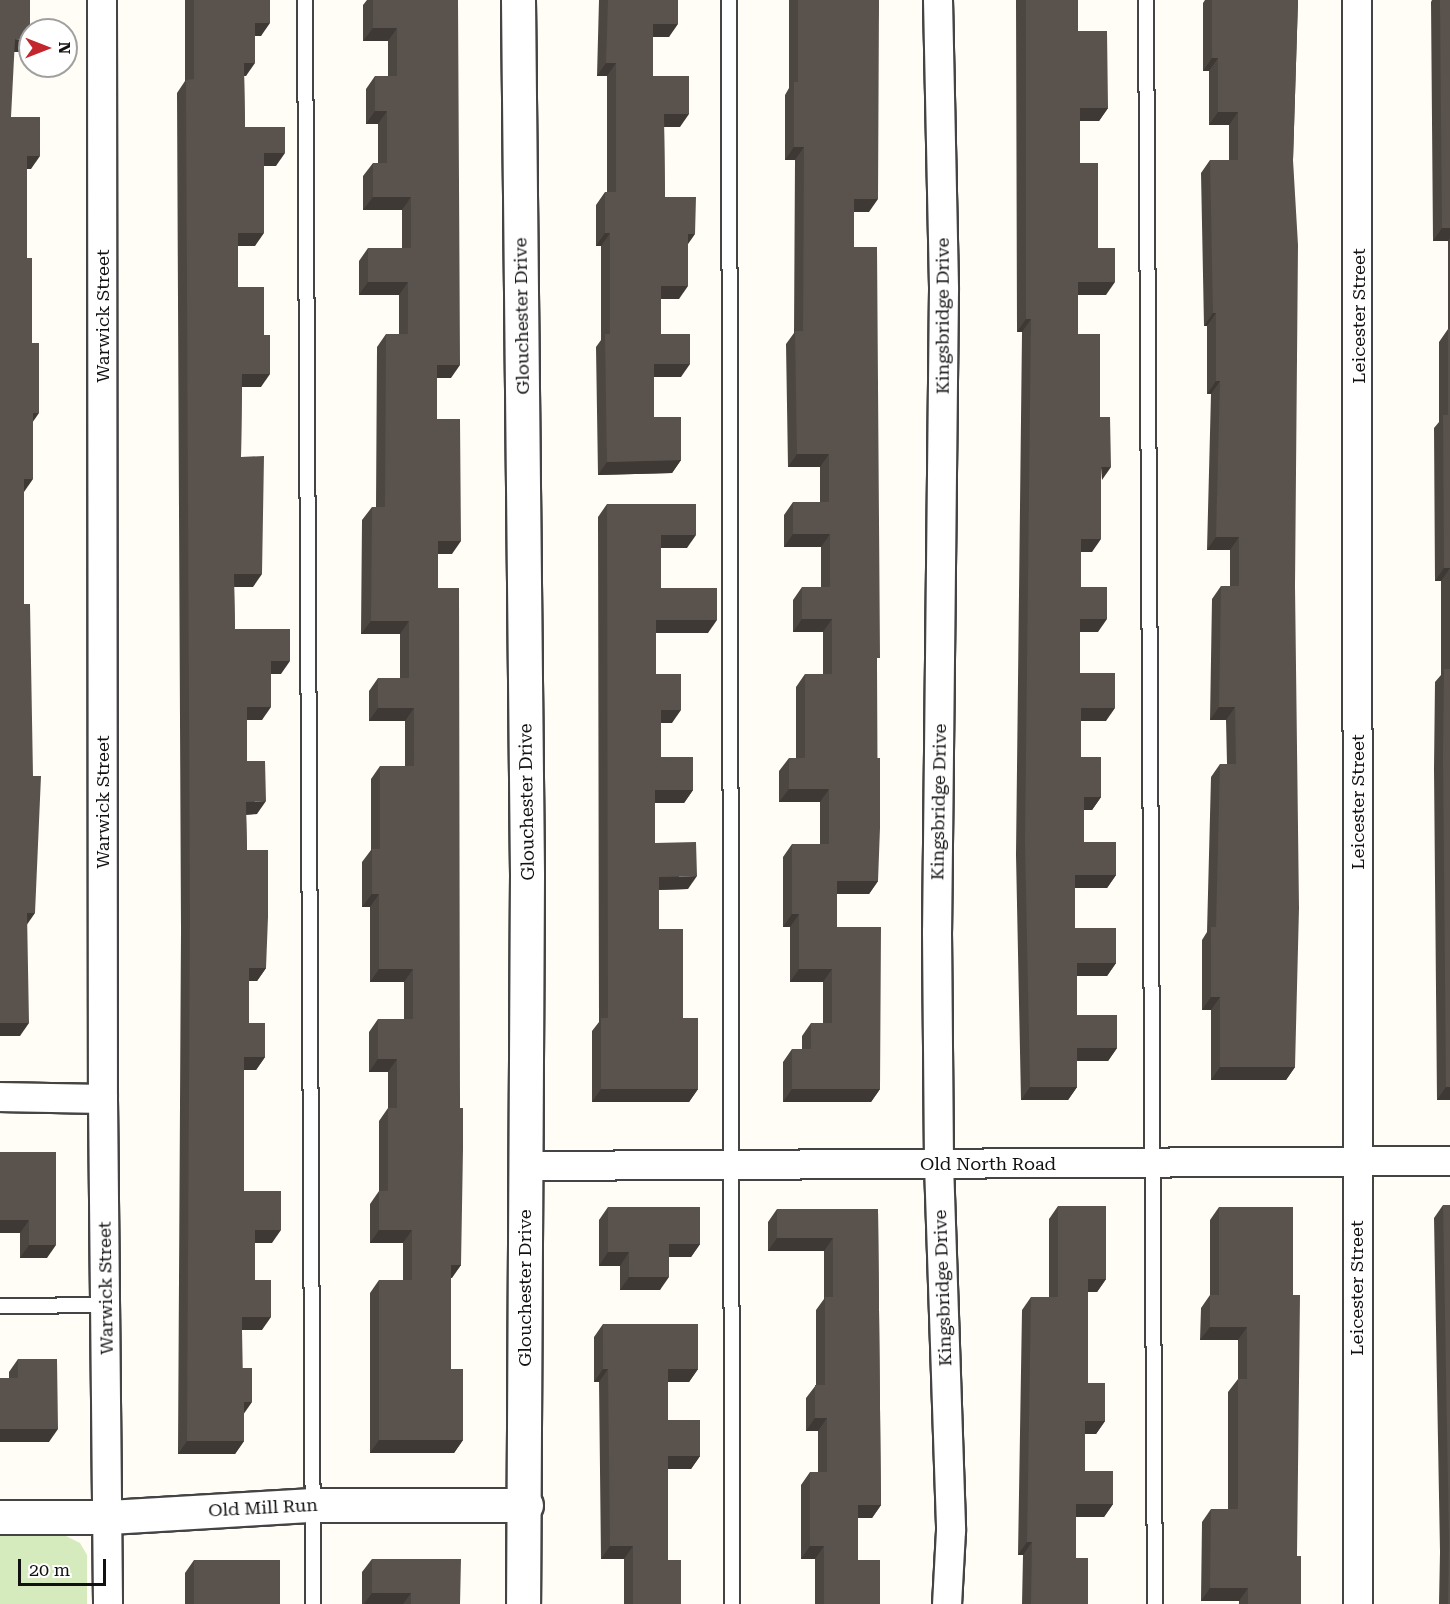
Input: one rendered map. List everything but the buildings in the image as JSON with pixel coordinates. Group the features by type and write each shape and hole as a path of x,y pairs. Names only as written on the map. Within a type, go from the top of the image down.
{"street":[{"name":"Warwick Street","path":"102,0 103,1099 108,1604"},
{"name":"Glouchester Drive","path":"518,0 528,875 525,1166 526,1505 523,1604"},
{"name":"Kingsbridge Drive","path":"938,0 944,290 939,1164 951,1531 947,1604"},
{"name":"Leicester Street","path":"1357,0 1358,1604"},
{"path":"0,1097 103,1099"},
{"name":"Old North Road","path":"525,1166 1450,1161"},
{"name":"Old Mill Run","path":"0,1517 108,1517 313,1505 526,1505"}],"lane":[{"path":"305,0 313,1604"},
{"path":"729,0 733,1165 732,1604"},
{"path":"1146,0 1155,1604"},
{"path":"0,1306 106,1305"}],"green space":[{"path":"0,1535 66,1536 80,1543 87,1555 87,1604 0,1604"}]}
